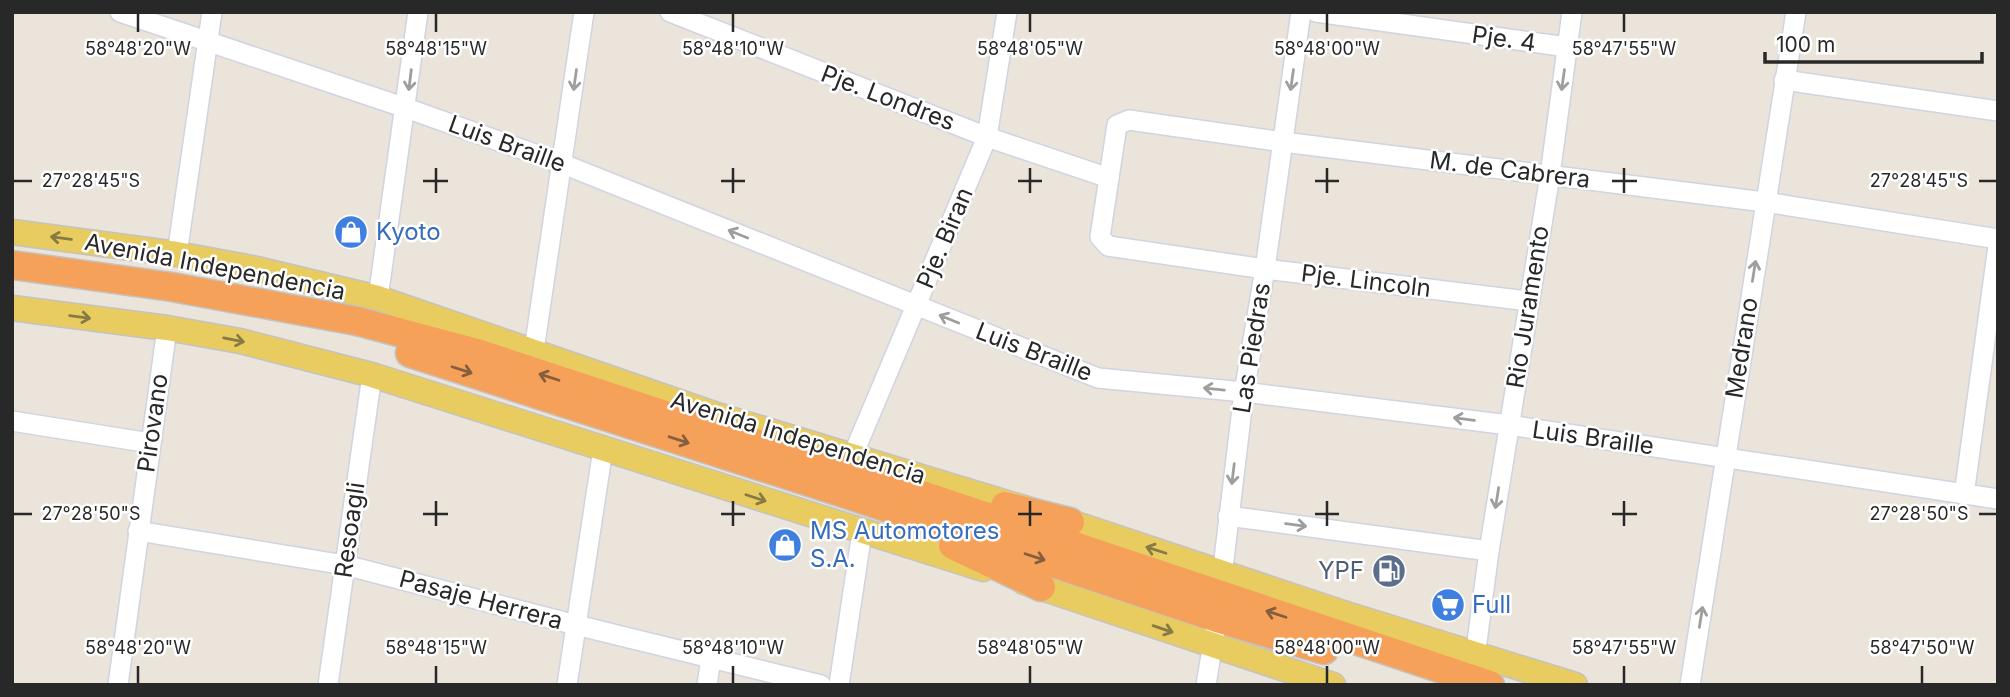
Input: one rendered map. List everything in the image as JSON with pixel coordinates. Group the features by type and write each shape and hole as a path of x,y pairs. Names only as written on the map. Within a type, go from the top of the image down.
{"highway":[{"name":"Avenida Independencia","path":"12,265 183,289 357,321 477,353 1219,595 1478,675"},
{"name":"Avenida Independencia","path":"12,281 185,304 287,321 384,345 846,472"},
{"path":"574,364 663,403 717,432"},
{"path":"846,472 1070,522"},
{"path":"846,472 1041,587"},
{"name":"Avenida Independencia","path":"1219,595 1436,685"}],"main road":[{"name":"Avenida Independencia","path":"12,232 177,254 252,268 377,298 720,416 846,472"},
{"path":"12,308 167,328 264,346 372,375 1041,587 1333,685"},
{"name":"Avenida Independencia","path":"1070,522 1219,595"},
{"name":"Avenida Independencia","path":"1478,675 1575,685"}],"street":[{"name":"Luis Braille","path":"120,12 563,164 1098,378 1244,392 1509,425 1998,499"},
{"path":"177,254 212,12"},
{"path":"377,298 418,12"},
{"path":"534,350 584,12"},
{"name":"Pje. Londres","path":"670,12 987,137 1108,178"},
{"name":"Pje. Biran","path":"846,472 987,137 1007,12"},
{"name":"Las Piedras","path":"1206,685 1244,392 1265,269 1301,12"},
{"name":"Pje. 4","path":"1316,12 1567,47"},
{"name":"Rio Juramento","path":"1478,675 1489,551 1572,12"},
{"name":"Medrano","path":"1690,685 1796,12"},
{"path":"1784,80 1998,111"},
{"name":"M. de Cabrera","path":"1108,178 1118,125 1129,120 1283,142 1765,202 1998,239"},
{"name":"Pje. Lincoln","path":"1108,178 1100,237 1108,246 1265,269 1528,301"},
{"path":"1964,495 1998,246"},
{"name":"Pirovano","path":"118,685 167,328"},
{"name":"Resoagli","path":"328,685 372,375"},
{"path":"12,421 150,443"},
{"path":"568,685 603,449"},
{"path":"1228,516 1489,551"},
{"name":"Pasaje Herrera","path":"138,531 345,565 821,685"},
{"path":"839,685 862,532"},
{"path":"707,685 710,658"}],"place":[{"name":"Kyoto","path":"351,232"},
{"name":"MS Automotores S.A.","path":"785,545"},
{"name":"YPF","path":"1389,571"},
{"name":"Full","path":"1448,605"}]}
